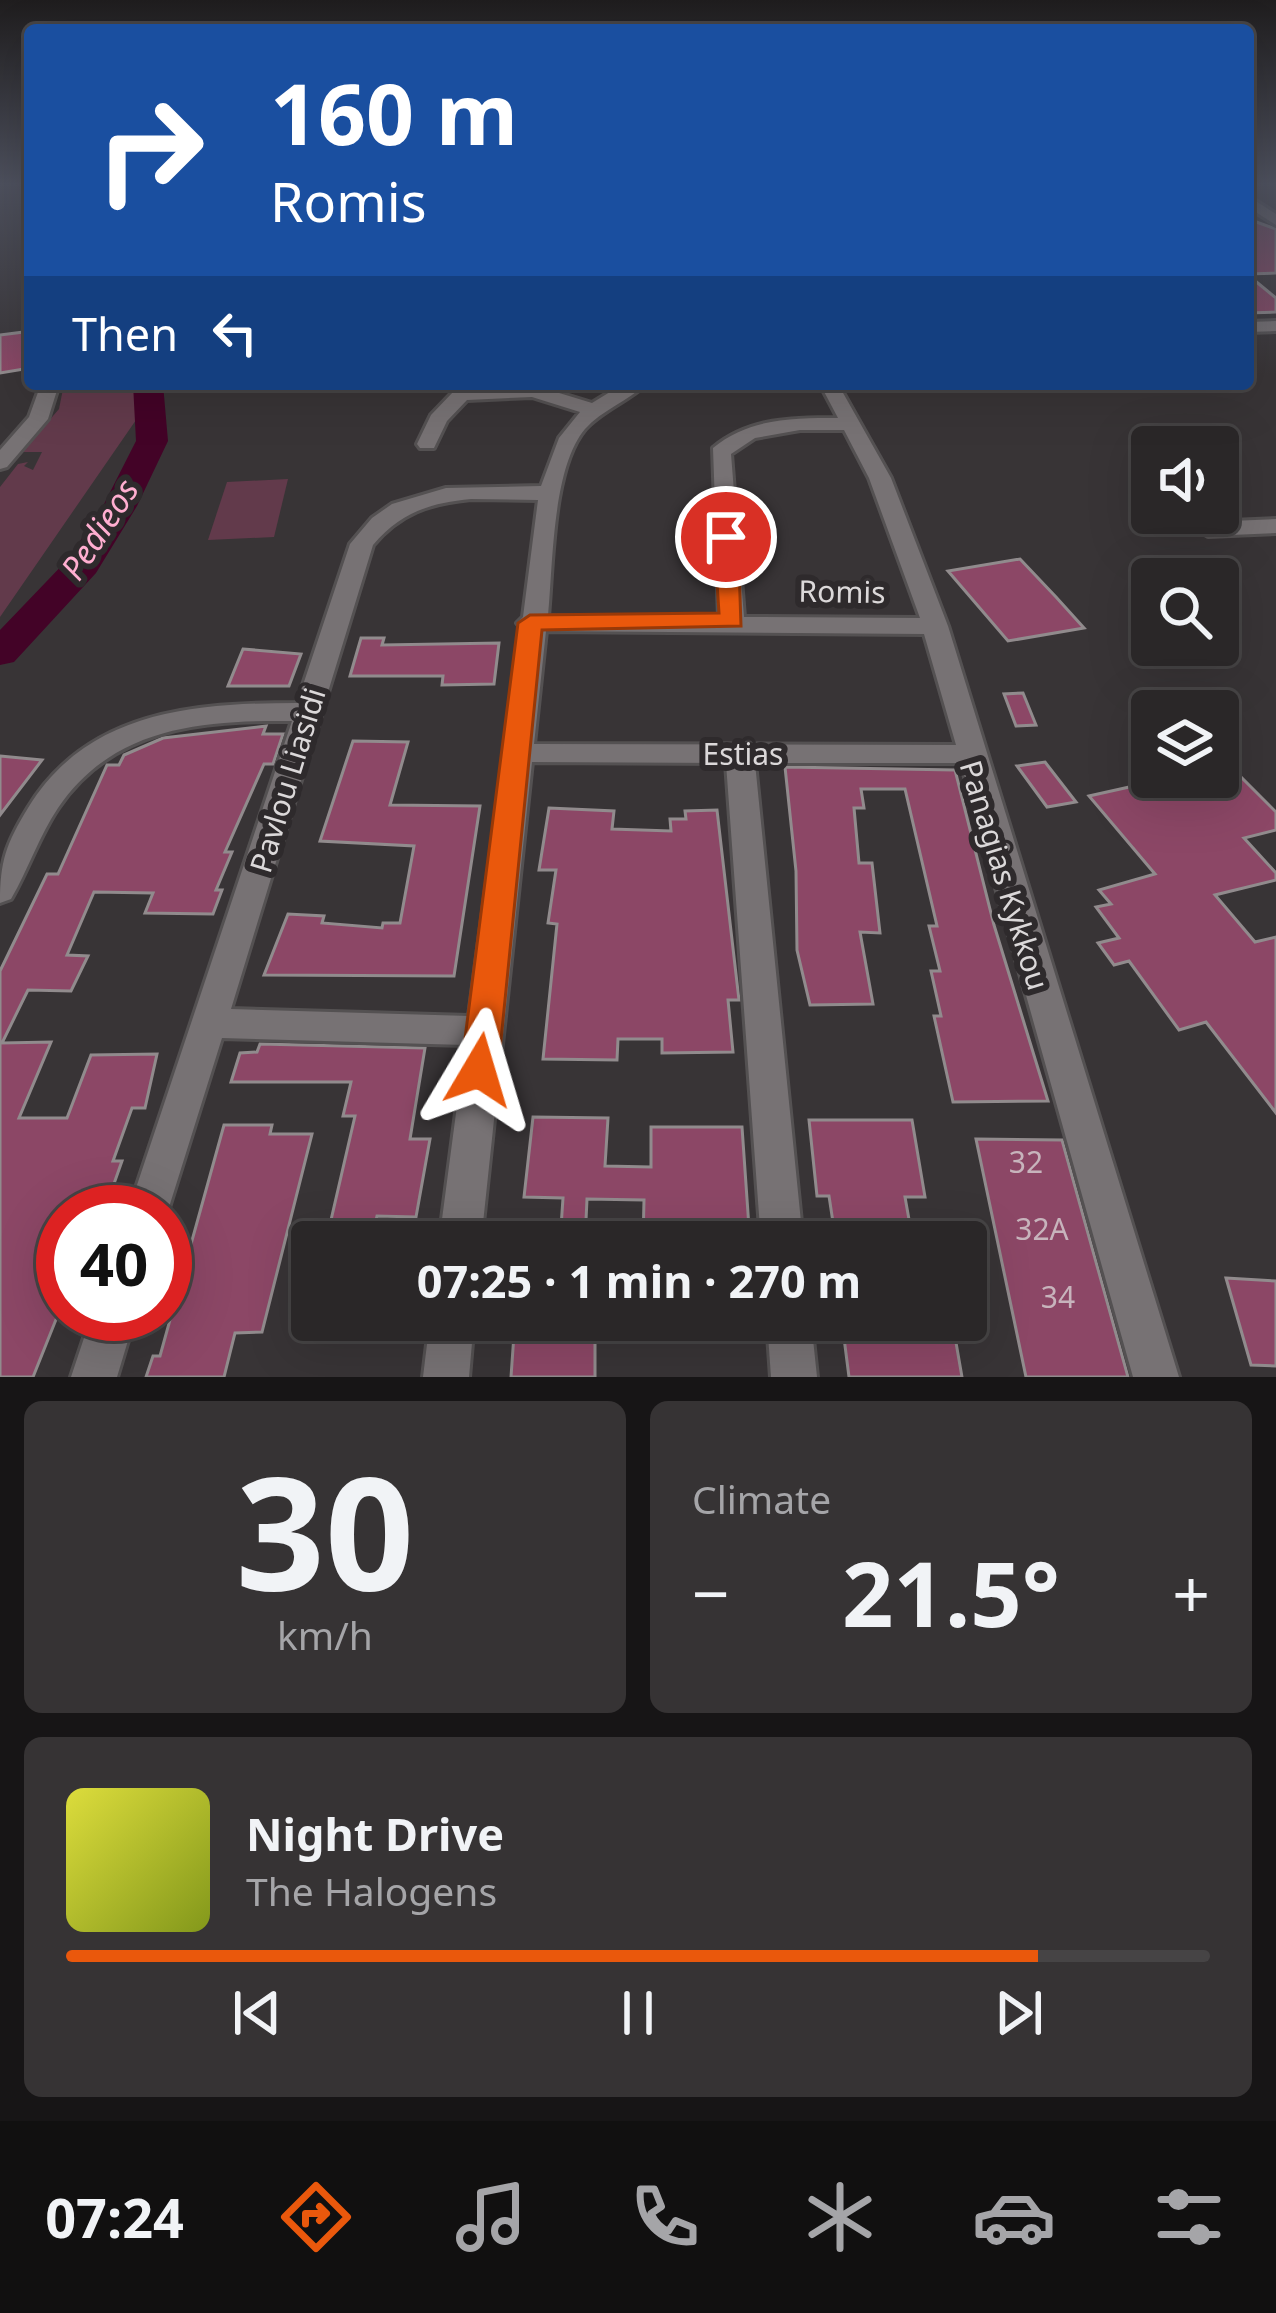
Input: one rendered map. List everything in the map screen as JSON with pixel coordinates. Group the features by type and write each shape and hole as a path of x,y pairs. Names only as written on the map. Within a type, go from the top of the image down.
{"street":[{"path":"5,454 47,406 49,390"},
{"path":"427,444 438,419 461,395 483,390"},
{"path":"518,390 593,410"},
{"path":"462,1221 530,623 550,494 562,440 593,410 627,390"},
{"name":"Panagias Kykkou","path":"833,390 880,478 935,626 1156,1377"},
{"path":"732,621 720,452 754,430 853,424"},
{"name":"Pavlou Liasidi","path":"157,1185 362,544 393,508 433,496 550,494"},
{"path":"1239,528 1276,526"},
{"name":"Romis","path":"530,623 935,626"},
{"path":"0,891 47,800 88,754 148,724 185,716 308,712"},
{"path":"740,752 780,1221"},
{"name":"Estias","path":"516,753 969,754"},
{"path":"211,1023 484,1031"},
{"path":"94,1377 105,1341"},
{"path":"446,1377 450,1341"},
{"path":"791,1341 794,1377"}],"shaded area":[{"path":"63,390 137,390 136,420 0,617 0,487 18,464 28,462 24,466 33,470 42,452 22,452 59,409"},
{"path":"288,479 274,537 208,540 227,482"}],"building":[{"path":"1254,246 1276,246 1276,273 1254,274"},
{"path":"1254,280 1276,298 1276,312 1254,313"},
{"path":"24,332 24,369 0,373 0,335"},
{"path":"1020,559 1084,628 1008,641 948,571"},
{"path":"361,638 384,638 382,645 499,643 494,684 442,685 443,676 350,676"},
{"path":"243,649 301,654 289,686 228,686"},
{"path":"1023,693 1036,725 1016,726 1004,694"},
{"path":"266,726 263,734 283,734 273,764 264,764 225,852 232,852 216,890 222,890 213,914 145,913 153,893 94,892 67,955 88,956 71,991 28,990 2,1043 51,1042 19,1118 67,1118 91,1055 157,1054 145,1108 132,1108 113,1161 122,1161 114,1185 36,1185 36,1341 47,1341 33,1377 0,1377 0,971 47,874 58,874 107,765 119,765 124,755 163,738"},
{"path":"353,741 408,742 390,805 480,806 454,976 264,975 288,914 324,916 322,923 382,928 383,923 400,923 414,846 320,841"},
{"path":"0,756 42,760 0,815"},
{"path":"1045,762 1076,802 1047,807 1017,766"},
{"path":"785,767 955,770 994,925 1048,1101 953,1102 934,1016 941,1016 931,971 940,971 929,926 937,926 905,789 861,789 864,808 854,808 859,863 872,863 880,933 860,932 873,1004 810,1005 797,950 796,871"},
{"path":"1239,775 1276,812 1276,830 1244,838 1276,873 1276,880 1215,895 1255,942 1276,937 1276,1113 1206,1022 1179,1030 1129,961 1114,965 1098,943 1119,938 1096,907 1111,904 1099,890 1155,874 1089,796 1131,787 1131,798 1239,798"},
{"path":"549,808 614,811 612,829 671,831 670,819 686,819 685,811 717,810 739,1000 728,1000 733,1052 662,1053 662,1039 618,1039 617,1060 543,1059 557,924 548,923 556,870 539,870"},
{"path":"260,1044 425,1048 410,1139 430,1139 416,1217 331,1220 355,1116 343,1116 351,1082 231,1082 240,1053 257,1052"},
{"path":"533,1117 608,1118 605,1166 651,1167 651,1127 742,1127 749,1221 644,1221 644,1200 587,1199 586,1221 561,1221 563,1198 524,1197"},
{"path":"809,1120 912,1120 925,1197 905,1197 909,1221 833,1221 829,1196 817,1196"},
{"path":"224,1125 272,1125 270,1134 312,1134 262,1332 235,1333 224,1377 146,1377 164,1341 192,1341 192,1240"},
{"path":"976,1139 1062,1140 1128,1377 1026,1377"},
{"path":"1226,1278 1276,1281 1276,1366 1251,1365"},
{"path":"514,1341 595,1341 595,1377 511,1377"},
{"path":"844,1341 956,1341 962,1377 849,1377"}],"waterway":[{"name":"Pedieos","path":"0,653 83,565 120,506 152,441 148,390"}],"route":[{"path":"479,1070 530,623 732,621 726,537"}]}
